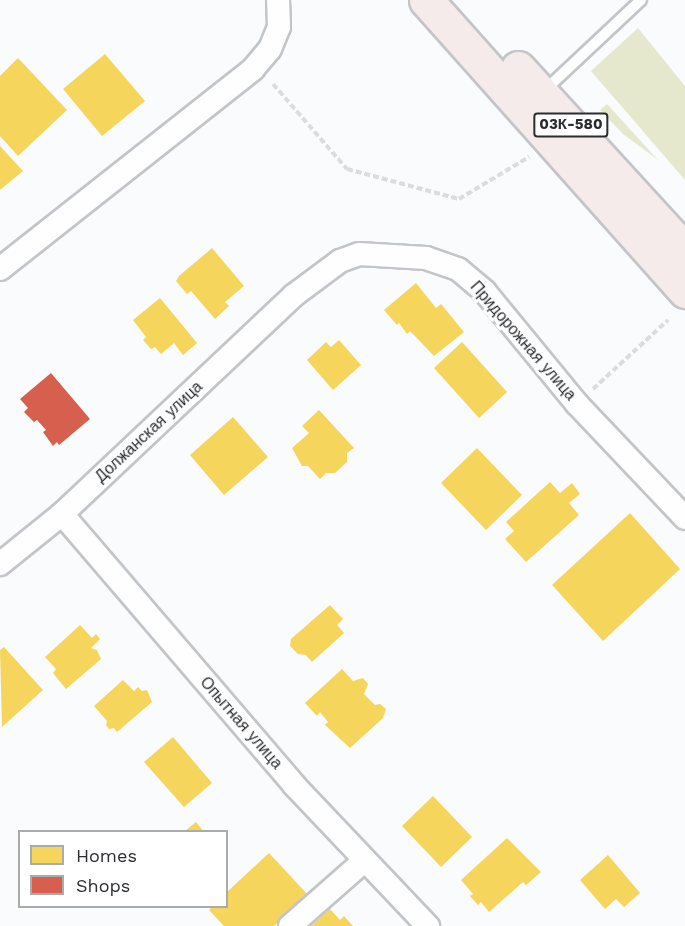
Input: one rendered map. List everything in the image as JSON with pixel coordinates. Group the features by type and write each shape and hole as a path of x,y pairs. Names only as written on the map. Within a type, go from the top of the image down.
{"highway":[{"name":"03К-580","path":"426,0 685,291"},
{"name":"03К-580","path":"456,0 685,250"}],"street":[{"path":"0,269 256,65 270,50 279,27 278,0"},
{"name":"Придорожная улица","path":"293,296 340,261 359,254 426,258 458,269 485,292 577,404 685,518"},
{"name":"Должанская улица","path":"0,564 62,514 293,296"},
{"name":"Опытная улица","path":"62,514 294,785 428,926"},
{"path":"290,926 364,861"}],"lane":[{"path":"541,93 641,0"}],"path":[{"path":"256,65 347,169 459,199 531,156"},
{"path":"577,404 669,320"}],"green space":[{"path":"638,28 685,86 685,180 591,71"},
{"path":"607,104 658,160 623,134 600,110"}],"building: Homes":[{"path":"105,54 145,101 102,136 63,89"},
{"path":"18,58 67,110 18,156 0,136 0,76"},
{"path":"0,146 23,171 0,190"},
{"path":"212,248 244,286 225,302 229,306 215,319 191,291 187,294 176,281"},
{"path":"416,283 436,308 441,304 464,332 434,356 410,331 407,334 399,323 397,325 384,310"},
{"path":"160,298 197,343 183,355 174,343 161,354 155,347 151,349 143,340 146,337 133,320"},
{"path":"339,340 361,365 333,390 307,360 326,342 331,347"},
{"path":"462,342 507,392 479,418 434,368"},
{"path":"319,410 354,448 347,453 347,462 335,473 326,473 320,479 308,466 302,466 292,448 309,433 302,426"},
{"path":"233,417 268,457 224,495 190,455"},
{"path":"477,448 522,495 486,530 441,483"},
{"path":"550,482 560,493 572,483 580,494 569,503 579,515 526,562 505,539 514,531 506,522"},
{"path":"630,513 680,569 603,641 552,585"},
{"path":"330,605 343,619 337,625 344,633 312,662 306,655 298,654 290,646 291,639"},
{"path":"80,625 92,638 96,634 100,639 91,648 97,650 101,659 66,689 53,673 56,669 45,657"},
{"path":"4,647 43,690 2,727 0,650"},
{"path":"342,669 353,681 363,678 368,684 364,694 375,705 380,704 386,709 383,718 350,748 325,725 328,722 320,712 317,716 305,703"},
{"path":"123,680 134,691 138,687 142,691 147,690 152,702 117,732 114,728 109,729 106,725 107,721 94,706"},
{"path":"173,737 212,783 184,807 144,762"},
{"path":"433,796 472,837 441,867 402,826"},
{"path":"196,822 202,830 186,830"},
{"path":"507,838 541,872 526,885 523,882 489,912 481,902 478,905 470,896 473,894 461,880"},
{"path":"269,853 308,895 274,926 224,926 209,910 228,908 228,891"},
{"path":"608,855 640,893 624,907 616,899 605,909 580,880"},
{"path":"330,909 340,920 344,916 353,926 311,926"}],"building: Shops":[{"path":"51,373 90,419 59,445 57,442 53,446 43,432 46,430 37,420 34,422 24,412 28,408 20,399"}]}
